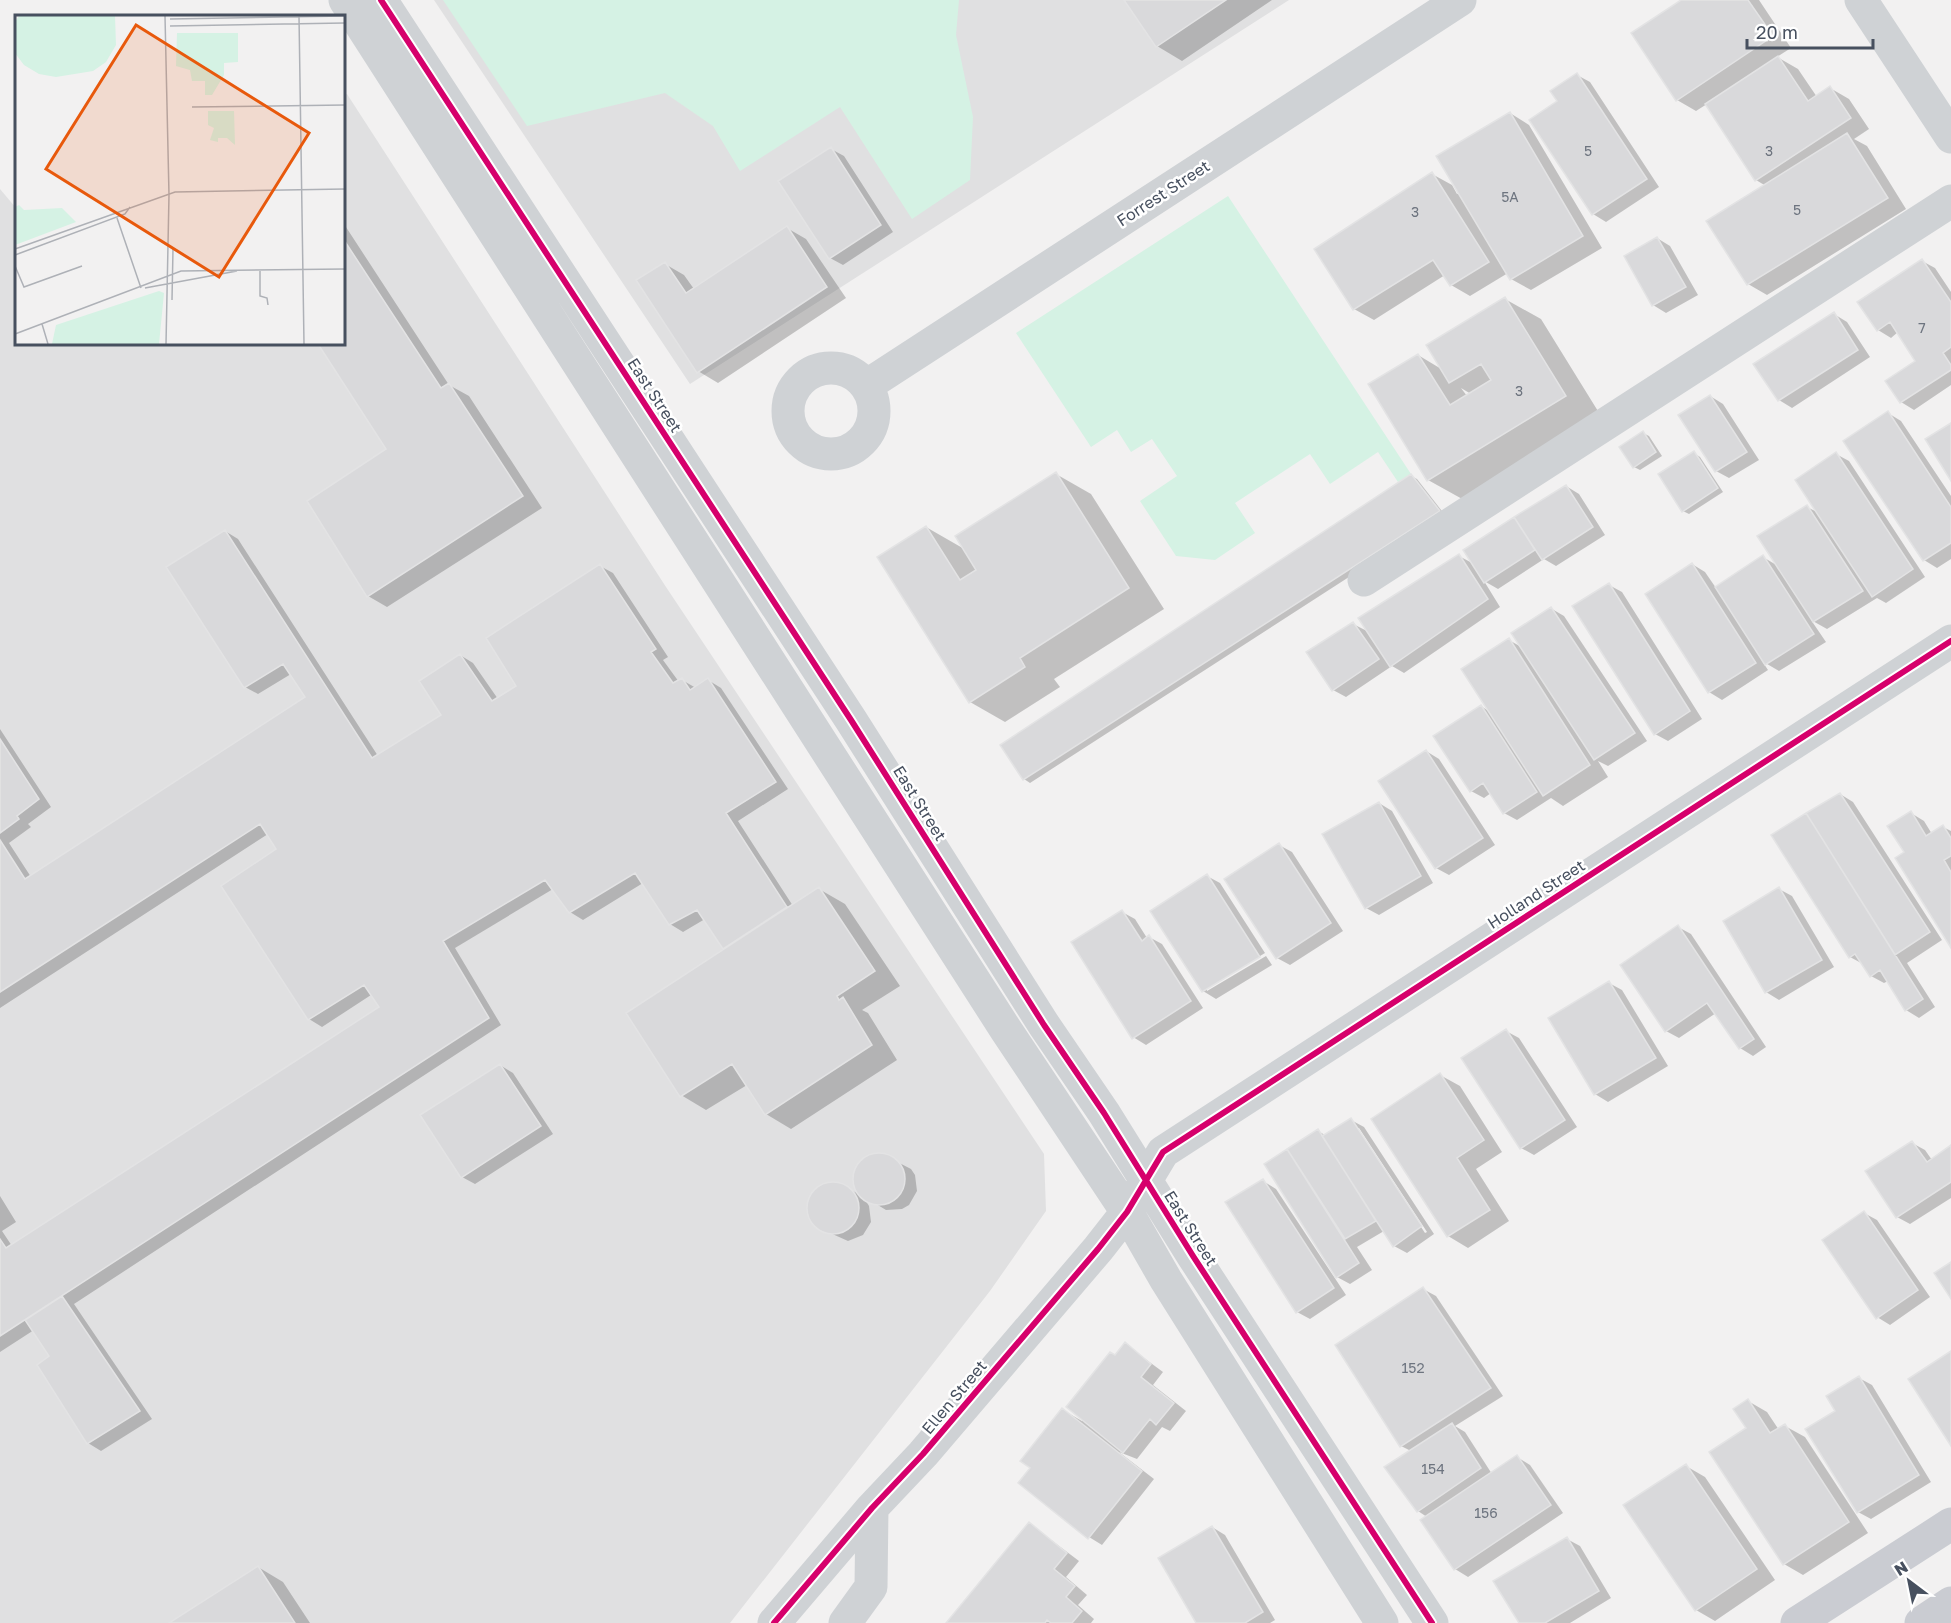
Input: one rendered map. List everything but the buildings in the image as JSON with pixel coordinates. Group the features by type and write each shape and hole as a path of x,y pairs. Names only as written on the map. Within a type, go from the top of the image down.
{"main road":[{"path":"1797,1623 1951,1524"},
{"path":"1921,1623 1951,1603"}],"street":[{"path":"345,0 1000,1020 1127,1212 1166,1280 1382,1623"},
{"name":"East Street","path":"381,0 851,720 1308,1436 1432,1623"},
{"name":"Forrest Street","path":"866,386 1460,0"},
{"path":"1861,0 1951,137"},
{"path":"1364,580 1951,201"},
{"name":"Holland Street","path":"1146,1180 1163,1152 1951,641"},
{"name":"Ellen Street","path":"774,1623 872,1508 923,1454 1127,1212 1146,1180"},
{"path":"845,1623 871,1587 872,1508"}],"shaded area":[{"path":"434,0 1289,0 690,384"},
{"path":"347,94 666,587 1044,1154 1046,1211 990,1291 730,1623 0,1623 0,189 15,207 15,345 345,345 345,95"}],"green space":[{"path":"443,0 959,0 956,35 973,117 970,180 912,219 840,107 740,171 713,126 665,93 527,126"},
{"path":"1228,196 1411,474 1398,482 1378,452 1330,484 1310,454 1235,503 1255,533 1215,560 1176,556 1140,501 1177,476 1152,439 1131,452 1117,430 1091,447 1016,333"}],"cycle path":[{"path":"381,0 851,720 1044,1025 1104,1113 1193,1256 1432,1623"},
{"path":"774,1623 872,1508 923,1454 1098,1249 1127,1212 1163,1152 1951,641"}]}
